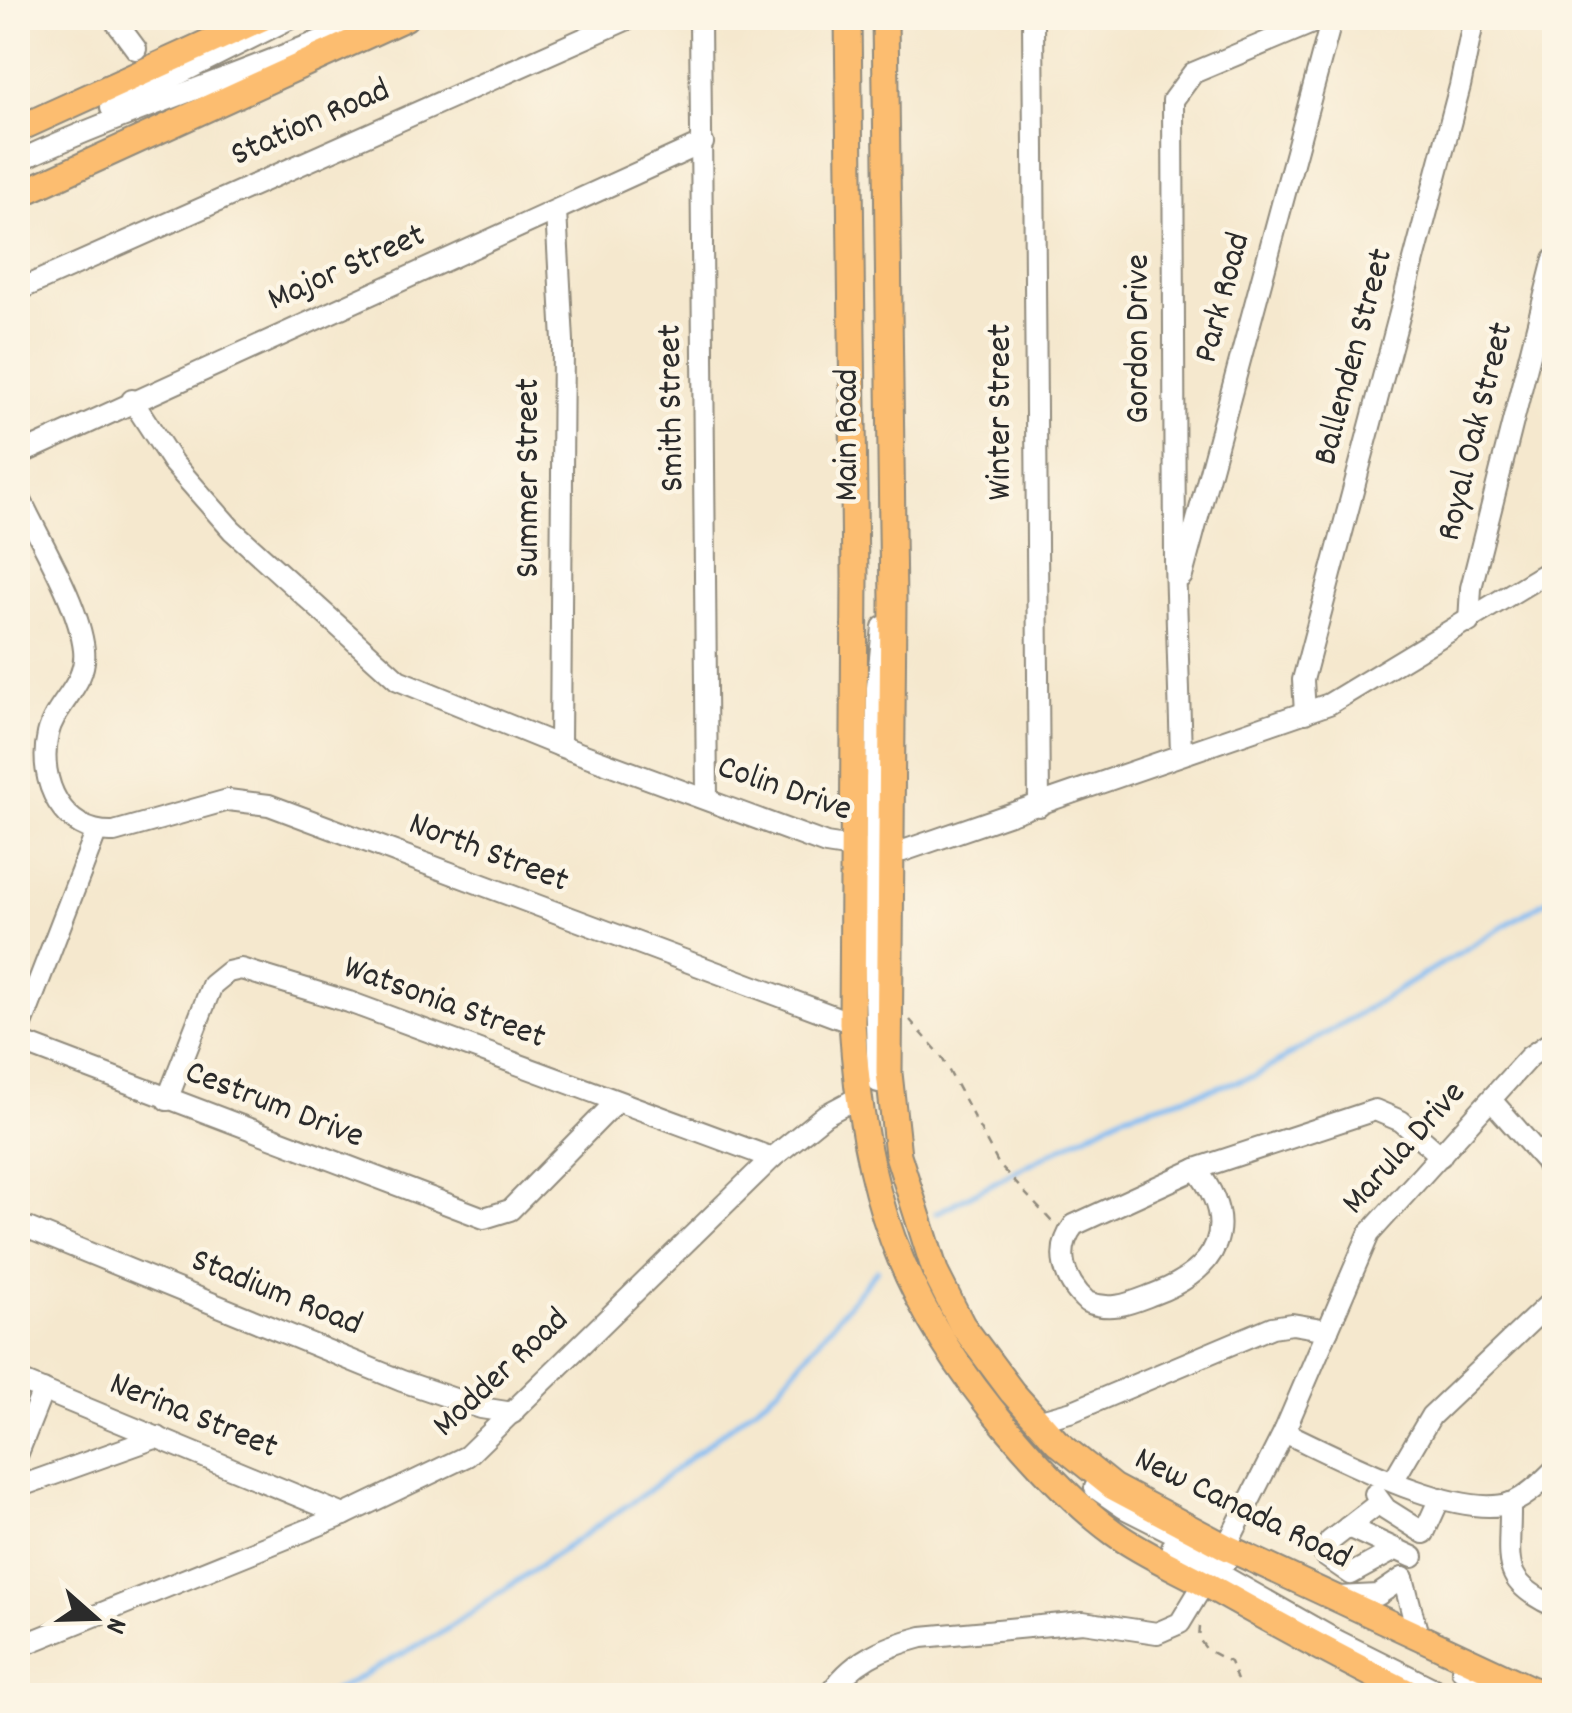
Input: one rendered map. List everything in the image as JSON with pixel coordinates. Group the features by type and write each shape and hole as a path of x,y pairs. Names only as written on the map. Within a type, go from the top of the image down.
{"main road":[{"path":"18,128 262,18"},
{"path":"18,195 404,18"},
{"name":"Main Road","path":"848,18 854,576 869,850"},
{"name":"Main Road","path":"869,850 892,602 881,18"},
{"name":"New Canada Road","path":"869,850 888,993 892,1116 917,1223 936,1274 975,1344 1037,1421 1095,1474 1329,1654 1416,1696"},
{"name":"New Canada Road","path":"869,850 852,1024 857,1098 868,1161 892,1240 916,1299 958,1368 1045,1472 1116,1534 1338,1597 1546,1696"}],"street":[{"path":"113,18 136,49"},
{"path":"18,149 98,115 291,18"},
{"path":"18,160 110,118 268,65 373,18"},
{"name":"Station Road","path":"18,290 630,18"},
{"name":"Smith Street","path":"700,18 706,798"},
{"name":"Main Road","path":"856,18 869,850"},
{"name":"Winter Street","path":"1033,18 1039,806"},
{"name":"Gordon Drive","path":"1181,754 1176,594 1173,100 1193,74 1324,18"},
{"name":"Park Road","path":"1176,594 1332,18"},
{"name":"Ballenden Street","path":"1306,713 1303,680 1460,86 1474,18"},
{"name":"Major Street","path":"18,455 703,143"},
{"name":"Summer Street","path":"556,210 564,341 560,746"},
{"name":"Royal Oak Street","path":"1469,622 1471,588 1554,259"},
{"name":"Colin Drive","path":"132,400 173,463 232,530 398,680 560,746 815,840 869,850 1039,806 1306,713 1352,693 1554,568"},
{"path":"18,494 74,616 85,653 80,679 48,733 52,788 71,822 96,833 18,1038"},
{"name":"North Street","path":"96,833 135,829 228,800 269,805 852,1024"},
{"name":"New Canada Road","path":"869,850 880,1100 900,1198 934,1294 980,1368 1066,1464 1124,1508 1334,1639 1448,1696"},
{"name":"Watsonia Street","path":"167,1100 212,985 228,972 241,969 349,1002 772,1158"},
{"name":"Cestrum Drive","path":"18,1038 167,1100 477,1217 494,1217 510,1210 615,1103"},
{"name":"Marula Drive","path":"829,1696 860,1662 898,1643 922,1637 1083,1622 1157,1633 1180,1624 1284,1432 1369,1234 1529,1057 1554,1040"},
{"name":"Modder Road","path":"18,1647 344,1515 447,1468 513,1413 772,1158 825,1115 857,1098"},
{"path":"1492,1101 1545,1161 1554,1180"},
{"path":"1196,1169 1215,1193 1220,1221 1211,1255 1192,1277 1120,1307 1098,1306 1079,1295 1065,1272 1066,1236 1088,1215 1196,1169 1376,1110 1401,1121 1440,1156"},
{"name":"Stadium Road","path":"18,1224 402,1381 481,1408 513,1413"},
{"path":"1348,1527 1404,1553 1351,1574 1324,1556 1330,1541 1348,1527 1379,1503 1383,1477 1431,1416 1554,1299"},
{"path":"1037,1421 1072,1412 1272,1328 1292,1324 1328,1330"},
{"name":"Nerina Street","path":"18,1380 344,1515"},
{"path":"18,1453 42,1390"},
{"path":"1284,1432 1440,1498 1510,1503 1554,1470"},
{"path":"18,1487 158,1437"},
{"path":"1379,1503 1424,1533 1440,1498"},
{"path":"1510,1503 1512,1576 1523,1591 1554,1606"},
{"name":"New Canada Road","path":"1215,1564 1514,1696"},
{"path":"1338,1597 1378,1595 1403,1578 1418,1635"}],"path":[{"path":"888,993 940,1054 999,1164 1066,1236"},
{"path":"1201,1620 1199,1638 1207,1650 1230,1662 1244,1696"}],"waterway":[{"path":"936,1213 1123,1115 1255,1076 1554,896"},
{"path":"325,1696 444,1631 645,1493 778,1389 877,1270"}]}
